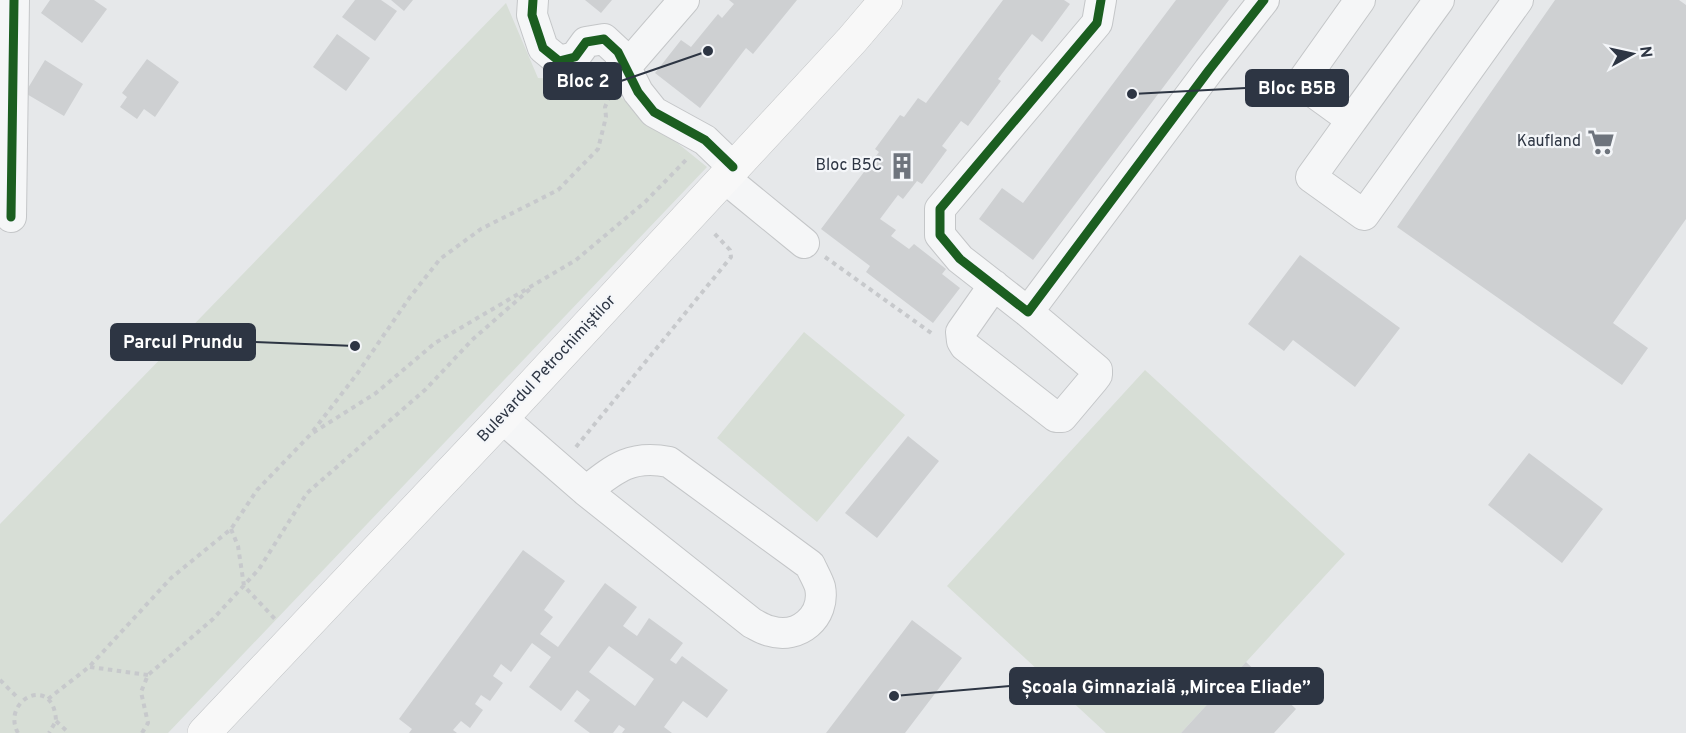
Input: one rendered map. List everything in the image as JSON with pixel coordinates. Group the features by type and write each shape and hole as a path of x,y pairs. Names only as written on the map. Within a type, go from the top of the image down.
{"main road":[{"name":"Bulevardul Petrochimiștilor","path":"204,733 502,418 736,178 886,0"}],"street":[{"path":"11,216 14,0"},
{"path":"533,0 532,15 543,48 559,61 575,57 586,42 604,39 618,52 638,92 654,112 705,140 736,178 804,243"},
{"path":"625,68 684,0"},
{"path":"994,285 961,332 964,346 1056,417 1062,417 1097,375 1097,370 1028,312 994,285 960,259 940,235 940,209 1097,23 1101,0"},
{"path":"1028,312 1264,0"},
{"path":"1352,120 1301,83 1360,0"},
{"path":"1439,0 1311,177 1364,215 1518,0"},
{"path":"502,418 586,491 752,623 771,632 788,632 803,629 819,611 820,588 810,565 669,462 652,459 633,461 615,468 586,491"}],"path":[{"path":"48,699 89,667 171,578 231,529 257,490 311,434 440,259 481,229 558,190 598,149 606,117 605,107"},
{"path":"311,434 376,393 435,343 576,260 645,202 705,140"},
{"path":"559,468 731,257 730,250 706,225"},
{"path":"804,243 945,343 962,340"},
{"path":"142,733 148,723 141,692 148,675 213,619 259,569 307,493 426,389 472,340 537,283"},
{"path":"231,529 238,546 244,586 293,639"},
{"path":"89,667 148,675"},
{"path":"0,680 19,699"},
{"path":"15,732 11,718 14,705 19,699 36,694 48,699 55,713 56,721 49,733"},
{"path":"56,721 69,733"}],"shaded area":[{"path":"506,3 538,78 601,81 707,167 168,733 0,733 0,524"},
{"path":"804,332 905,415 817,522 717,438"},
{"path":"1145,370 1345,554 1181,733 1106,733 947,586"}],"building":[{"path":"50,0 94,0 107,9 82,43 41,13"},
{"path":"355,0 381,0 397,11 375,41 342,17"},
{"path":"391,0 413,0 404,11"},
{"path":"585,0 612,0 601,13"},
{"path":"729,0 797,0 753,54 746,48 700,108 655,73 681,40 691,47 718,14 722,18 734,4"},
{"name":"Bloc B5C","path":"1003,0 1064,0 1070,4 1042,42 1032,34 998,79 1001,81 968,126 961,121 942,146 947,150 922,184 917,181 903,199 898,195 880,219 896,230 891,236 909,249 914,244 946,269 942,274 960,288 933,323 866,272 870,266 821,229 879,152 875,149 900,115 904,117 918,98 926,103"},
{"path":"1176,0 1229,0 1033,260 979,219 1002,188 1023,203"},
{"path":"1555,0 1679,0 1686,5 1686,219 1613,323 1648,348 1622,385 1397,227"},
{"path":"337,34 370,58 346,91 313,67"},
{"path":"147,59 179,82 155,117 144,109 137,119 120,107 127,97 122,93"},
{"path":"45,60 83,84 64,116 25,93"},
{"path":"1300,255 1400,328 1355,387 1293,340 1284,351 1248,324"},
{"path":"908,436 939,461 877,538 845,513"},
{"path":"1529,453 1603,509 1562,563 1488,505"},
{"path":"523,550 565,581 544,610 553,617 540,634 558,647 605,583 637,607 623,626 637,636 649,618 683,643 670,660 676,664 682,656 728,690 707,718 683,701 664,727 672,733 622,733 625,729 619,725 613,733 590,733 574,721 590,700 577,690 561,711 529,687 551,657 532,643 511,672 501,664 493,676 503,683 490,701 481,695 475,704 483,710 470,728 461,721 453,730 457,733 409,733 412,729 399,719","holes":["609,646 654,679 635,706 589,672"]},
{"path":"912,620 962,658 905,733 826,733"},
{"path":"1246,662 1296,709 1274,733 1181,733"}],"cycle path":[{"path":"11,217 14,0"},
{"path":"533,0 532,15 543,48 559,61 575,57 586,42 604,39 618,52 638,92 654,112 705,140 733,167"},
{"path":"1101,0 1097,23 940,209 940,235 960,259 1028,312 1264,0"}],"place":[{"name":"Bloc 2","path":"708,51"},
{"name":"Bloc B5B","path":"1132,94"},
{"name":"Kaufland","path":"1601,142"},
{"name":"Bloc B5C","path":"902,166"},
{"name":"Parcul Prundu","path":"355,346"},
{"name":"Școala Gimnazială „Mircea Eliade”","path":"894,696"}]}
